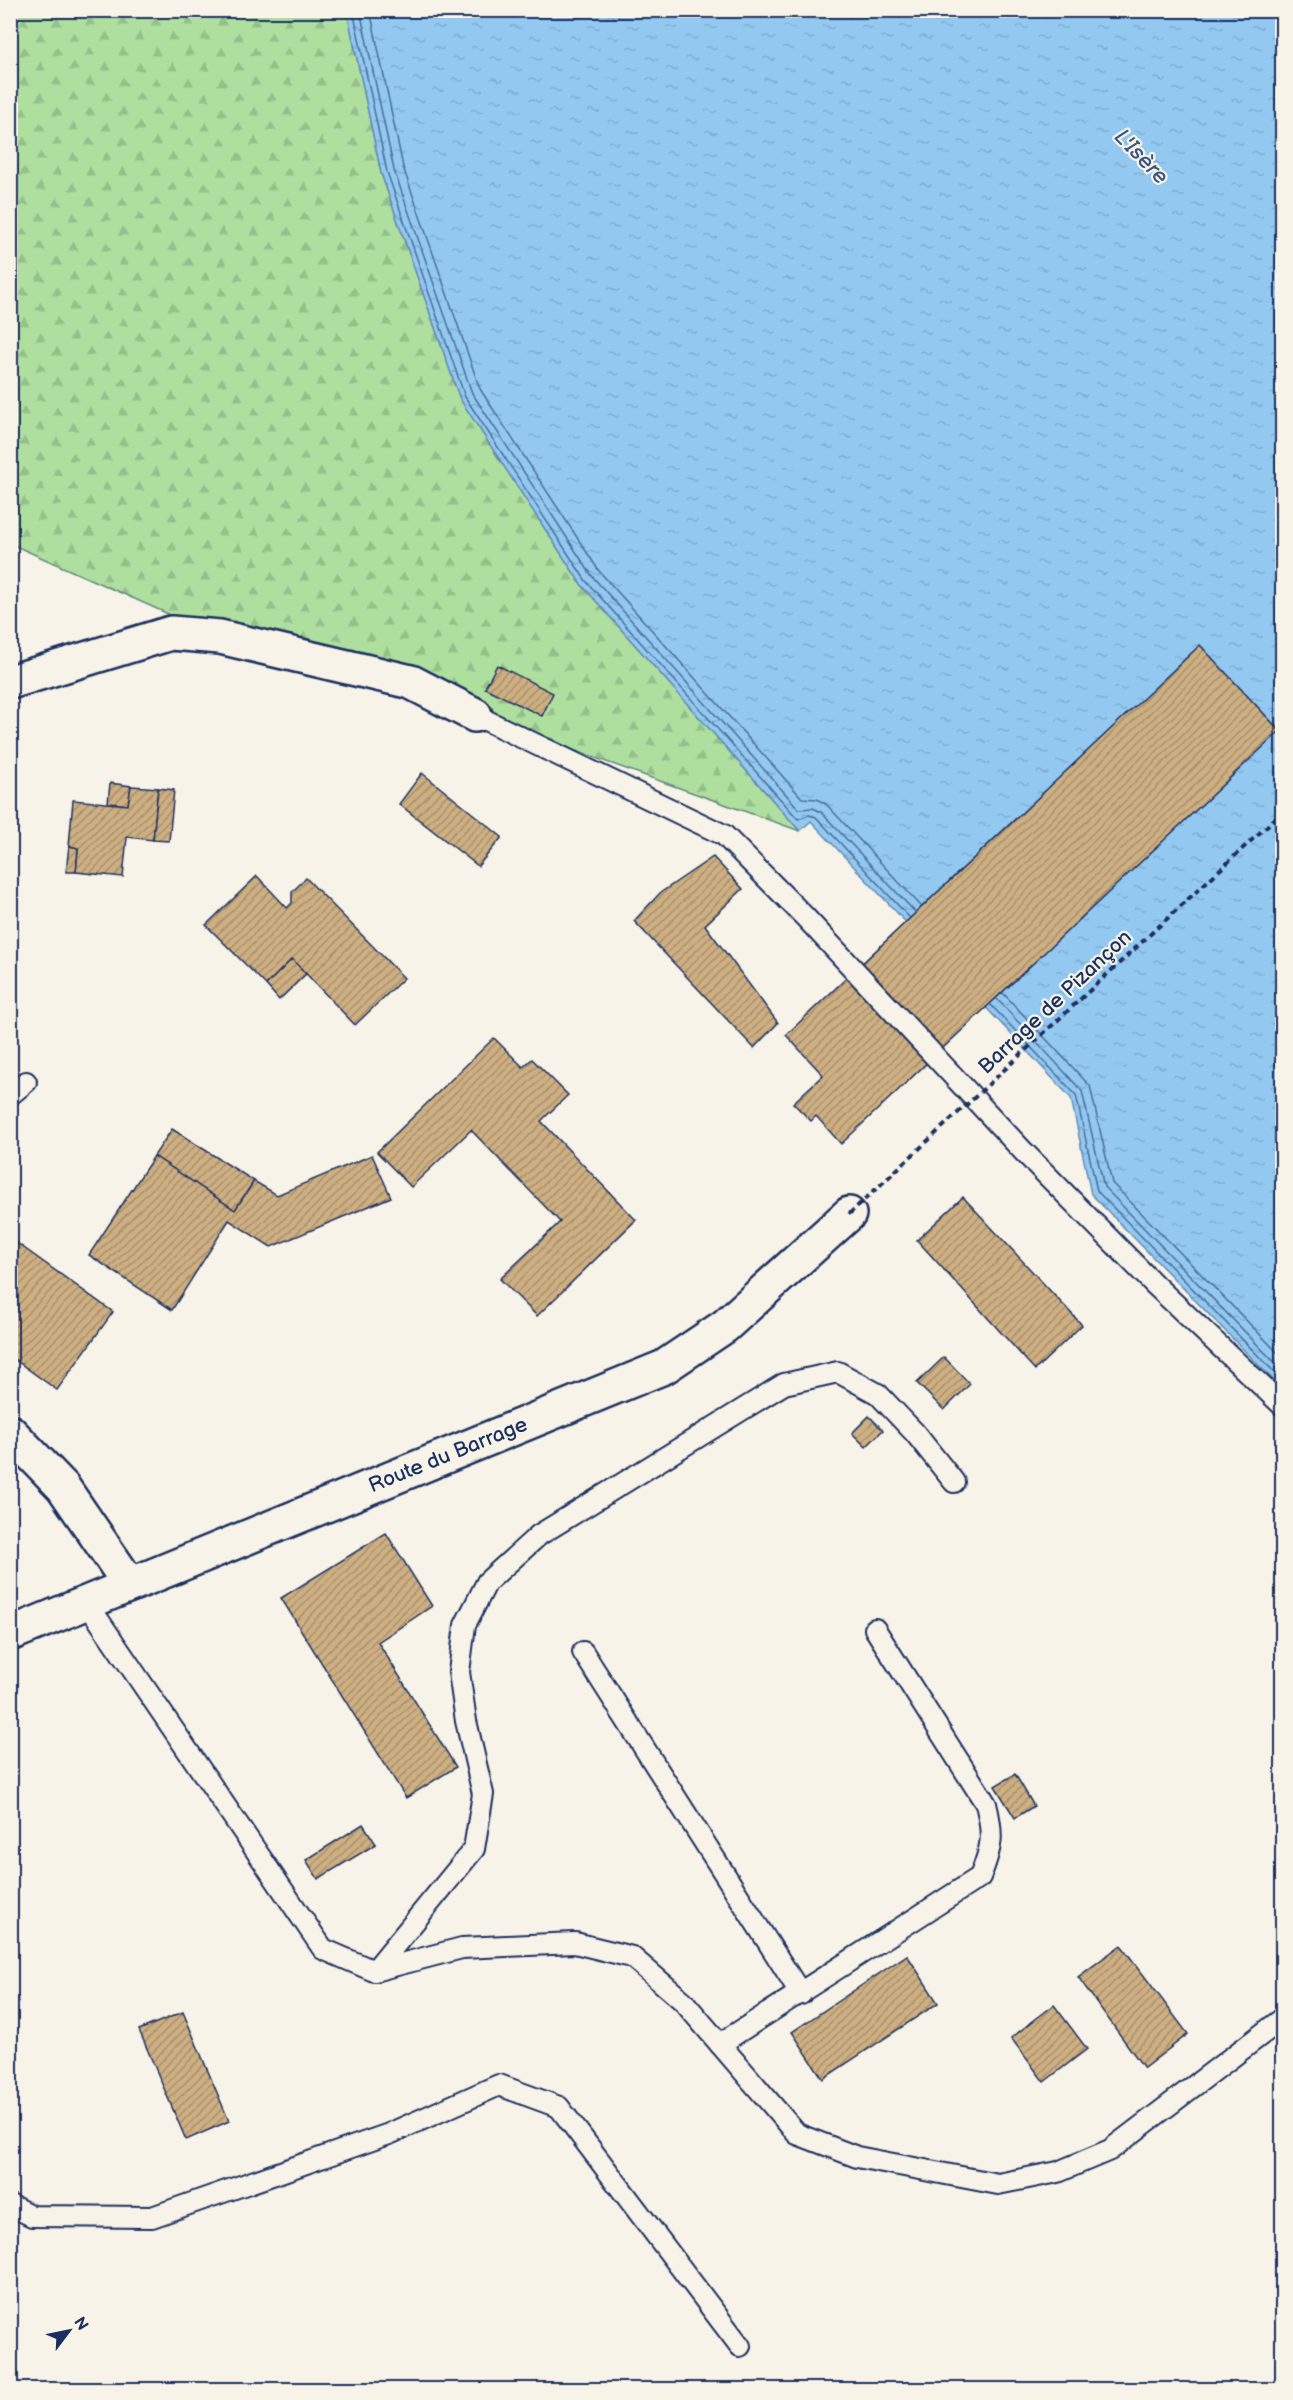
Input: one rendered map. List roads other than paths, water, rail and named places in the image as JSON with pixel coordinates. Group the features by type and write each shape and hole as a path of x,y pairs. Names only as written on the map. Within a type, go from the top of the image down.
{"street":[{"path":"10,682 171,633 220,637 411,682 475,715"},
{"name":"Route du Barrage","path":"10,1634 664,1367 724,1326 849,1214"},
{"path":"10,1432 63,1487 130,1585"}],"lane":[{"path":"475,715 723,835 805,917 1023,1151 1155,1285 1282,1405"},
{"path":"10,1095 26,1082"},
{"path":"374,1971 474,1849 483,1794 465,1721 459,1672 465,1625 487,1582 539,1535 784,1384 838,1372 878,1394 915,1433 954,1482"},
{"path":"87,1603 323,1949 374,1971 462,1948 575,1943 632,1957 683,2001 797,2134 857,2157 998,2184 1058,2172 1110,2150 1282,2019"},
{"path":"720,2044 980,1877 987,1860 993,1832 986,1804 875,1629"},
{"path":"583,1652 801,1994"},
{"path":"10,2205 33,2216 152,2217 389,2134 499,2085 559,2107 740,2346"}],"water":[{"name":"L'Isère","path":"347,11 1282,11 1282,1389 1091,1194 1071,1098 811,821 800,831 581,584 460,399 381,173"}]}
